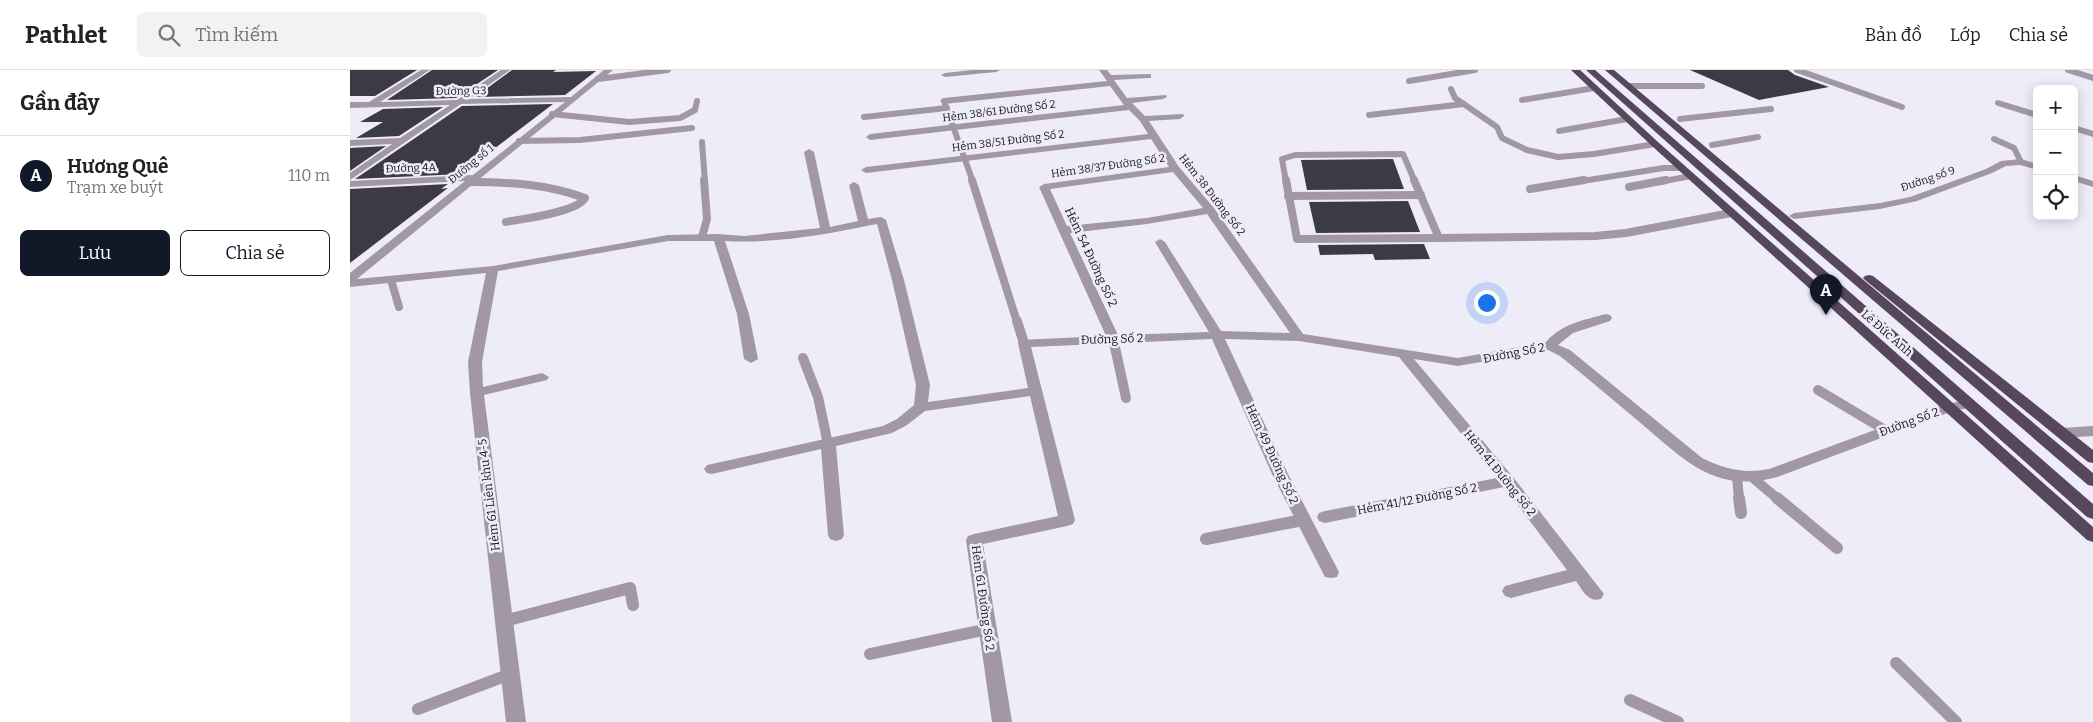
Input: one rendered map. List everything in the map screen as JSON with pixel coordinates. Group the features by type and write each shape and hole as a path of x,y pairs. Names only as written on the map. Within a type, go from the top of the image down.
{"highway":[{"name":"Lê Đức Anh","path":"1575,70 1731,213 2093,536"},
{"name":"Lê Đức Anh","path":"1590,70 2093,513"},
{"name":"Lê Đức Anh","path":"1609,70 2093,481"},
{"path":"1623,70 1832,249 2093,458"}],"street":[{"path":"371,104 426,70"},
{"path":"350,177 506,70"},
{"name":"Đường số 1","path":"350,281 552,114 609,70"},
{"path":"945,76 996,70"},
{"path":"946,105 1107,77 1148,76"},
{"name":"Hẻm 38 Đường Số 2","path":"1107,77 1143,120 1175,169 1210,210 1299,337"},
{"name":"Hẻm 38/61 Đường Số 2","path":"870,136 953,128 1128,104 1163,97"},
{"name":"Đường G3","path":"350,105 572,99"},
{"path":"1143,120 1180,116"},
{"name":"Hẻm 38/51 Đường Số 2","path":"866,170 1152,136"},
{"path":"350,142 402,141"},
{"path":"809,152 826,231"},
{"name":"Đường số 9","path":"1794,216 1880,206 1914,199 1989,171 2004,163 2021,162 2033,166"},
{"name":"Hẻm 38/37 Đường Số 2","path":"1044,187 1175,169"},
{"path":"2078,179 2093,184"},
{"name":"Đường 4A","path":"350,184 471,180"},
{"path":"854,185 864,224"},
{"name":"Hẻm 54 Đường Số 2","path":"1044,187 1113,338"},
{"path":"1064,230 1148,221 1210,210"},
{"path":"350,281 391,280 493,269 668,238 718,237 744,239 826,231 881,220 898,280 923,386 921,407"},
{"path":"718,237 743,314 751,359"},
{"name":"Hẻm 49 Đường Số 2","path":"1160,242 1217,335 1280,474 1331,572"},
{"name":"Hẻm 61 Liên khu 4-5","path":"493,269 475,362 477,393 516,722"},
{"path":"1550,346 1556,338 1570,329 1606,318"},
{"name":"Đường Số 2","path":"1024,343 1217,335 1299,337 1458,362 1468,362 1541,346 1550,346 1565,353 1697,462 1715,472 1737,477 1753,478 1772,473 1950,407 1970,404"},
{"name":"Hẻm 61 Đường Số 2","path":"1002,722 974,540 1067,520 1024,343"},
{"name":"Hẻm 41 Đường Số 2","path":"1404,354 1508,482 1595,594"},
{"path":"477,393 542,377"},
{"path":"712,470 887,430 902,422 921,407 1036,391"},
{"path":"828,444 836,535"},
{"name":"Hẻm 41/12 Đường Số 2","path":"1325,517 1508,482"},
{"path":"1511,591 1580,574"}],"lane":[{"path":"598,79 668,70"},
{"path":"1408,81 1475,70"},
{"path":"1796,70 1902,107"},
{"path":"2068,70 2093,78"},
{"path":"1629,86 1702,86"},
{"path":"1522,100 1594,88"},
{"path":"1451,89 1455,98 1497,127 1502,138 1528,150 1558,157 1594,154 1655,144"},
{"path":"552,114 630,122 680,118 695,110 696,101"},
{"path":"1998,103 2033,115"},
{"path":"1369,115 1464,104"},
{"path":"864,117 946,105 965,158 1024,343"},
{"path":"1680,119 1771,109"},
{"path":"1559,131 1627,119"},
{"path":"520,141 588,140 692,128"},
{"path":"2078,129 2093,134"},
{"path":"1712,145 1758,136"},
{"path":"1994,139 2014,148 2021,162"},
{"path":"702,142 707,219 702,237"},
{"path":"1440,238 1403,154 1295,155 1284,158 1282,161 1296,240 1440,238 1610,235 1731,213"},
{"path":"1530,189 1664,168 1686,172"},
{"path":"1629,187 1686,172"},
{"path":"471,180 530,182 564,190 585,198 583,202 565,210 506,222"},
{"path":"1288,196 1420,194"},
{"path":"391,280 398,307"},
{"path":"1113,338 1126,398"},
{"path":"803,358 818,397 828,444"},
{"path":"1818,390 1885,430"},
{"path":"2062,433 2093,431"},
{"path":"1737,477 1741,514"},
{"path":"1753,478 1837,548"},
{"path":"1206,539 1303,520"},
{"path":"504,622 630,588 633,605"},
{"path":"870,654 988,629"},
{"path":"1896,663 1956,722"},
{"path":"418,709 510,674"},
{"path":"1630,700 1678,722"}],"building":[{"path":"350,70 417,70 375,96 350,96"},
{"path":"432,70 498,70 456,98 387,100"},
{"path":"512,70 556,70 553,72 596,71 565,95 475,97"},
{"path":"1690,70 1788,70 1795,75 1829,87 1759,100"},
{"path":"553,104 461,174 355,179 462,106"},
{"path":"443,107 399,136 356,138 383,122 360,122 383,109"},
{"path":"386,146 350,171 350,148"},
{"path":"1393,159 1404,189 1307,190 1301,160"},
{"path":"448,184 441,189 448,188 350,263 350,189"},
{"path":"1408,201 1420,232 1316,233 1309,202"},
{"path":"1424,244 1430,259 1375,260 1373,254 1320,255 1318,245"}],"place":[{"name":"Hương Quê","path":"1826,315"}]}
